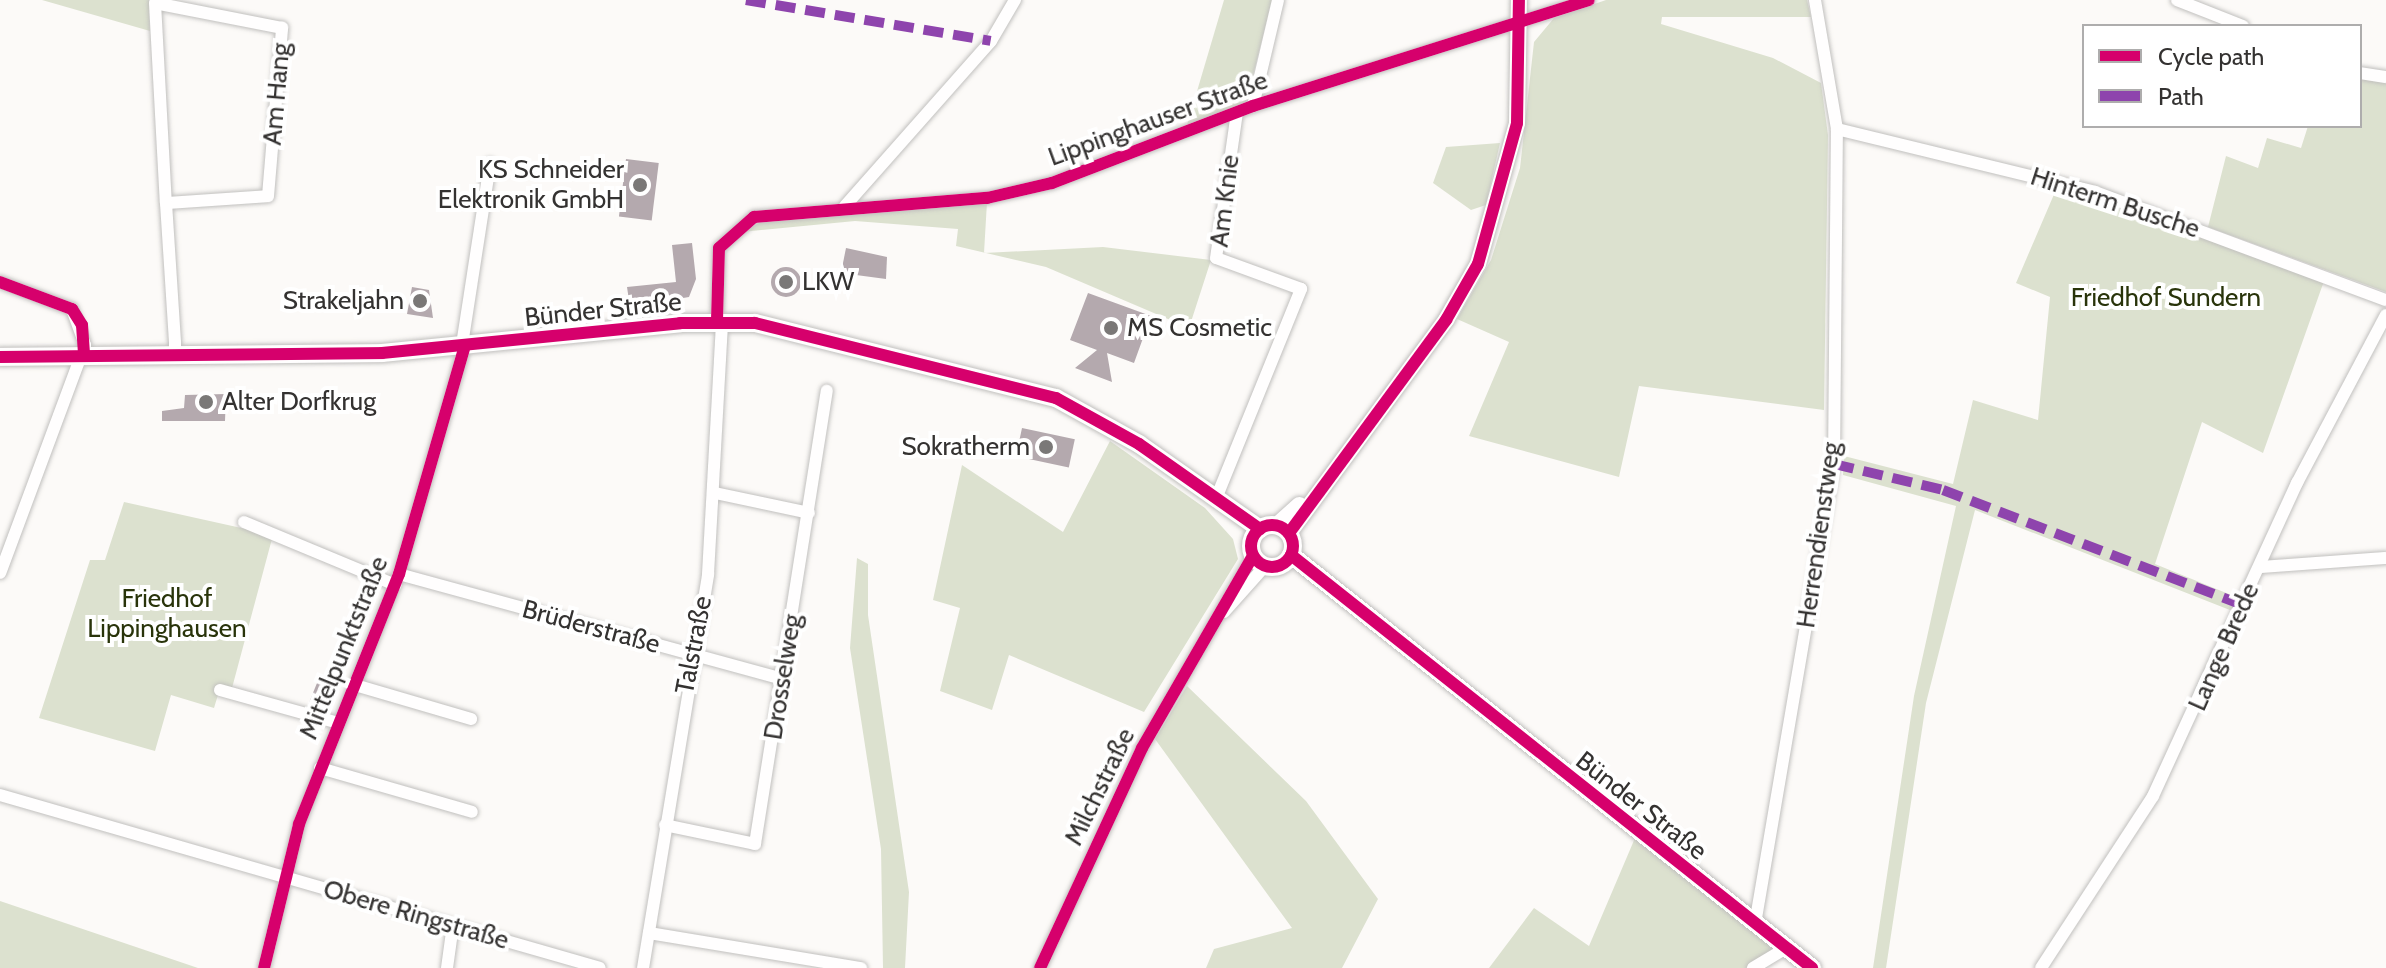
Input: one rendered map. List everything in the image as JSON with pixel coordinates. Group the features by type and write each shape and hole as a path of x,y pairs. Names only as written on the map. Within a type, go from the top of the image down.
{"main road":[{"name":"Bünder Straße","path":"0,357 175,350 382,353 720,320 819,334 1056,398 1139,444 1215,501 1812,968"}],"street":[{"path":"845,206 876,179 991,41 1015,0"},
{"path":"1253,106 1278,0"},
{"path":"1271,546 1341,460 1446,320 1478,264 1510,165 1519,0"},
{"name":"Lippinghauser Straße","path":"720,320 717,256 729,235 768,212 987,198 1052,183 1253,106 1589,0"},
{"name":"Herrendienstweg","path":"1755,924 1834,464 1837,129 1815,0"},
{"path":"2177,0 2239,24"},
{"path":"2219,14 2223,0"},
{"name":"Am Hang","path":"166,203 268,196 282,28 155,3 166,203 175,350"},
{"path":"2362,73 2386,77"},
{"name":"Am Knie","path":"1215,501 1301,289 1216,258 1237,113"},
{"name":"Hinterm Busche","path":"1837,129 2067,183 2386,300"},
{"name":"Mittelpunktstraße","path":"264,968 285,878 320,768 397,579 464,345 490,164"},
{"path":"876,179 881,204"},
{"path":"0,282 72,309 82,325 84,355 1,568"},
{"name":"Lange Brede","path":"2041,968 2153,796 2260,567 2386,315"},
{"name":"Talstraße","path":"643,968 690,654 708,574 715,493 720,320"},
{"name":"Drosselweg","path":"665,825 755,844 827,391"},
{"path":"715,493 809,513"},
{"name":"Brüderstraße","path":"244,522 397,579 783,679"},
{"name":"Milchstraße","path":"1040,968 1142,748 1208,629 1271,546"},
{"path":"2260,567 2386,558"},
{"name":"Mittelpunktstraße","path":"355,685 471,719"},
{"path":"220,690 338,723"},
{"path":"320,768 472,812"},
{"name":"Obere Ringstraße","path":"0,795 600,968"},
{"path":"447,968 453,925"},
{"path":"649,933 861,968"},
{"path":"1753,968 1786,948"}],"green space":[{"path":"42,0 149,0 150,31"},
{"path":"1224,0 1272,0 1246,103 1187,125"},
{"path":"1606,0 1807,0 1811,17 1662,17 1661,24 1773,58 1821,83 1828,135 1824,410 1639,386 1619,477 1469,436 1509,342 1457,319 1491,260 1520,168 1534,42 1554,18"},
{"path":"2362,79 2386,83 2386,292 2208,227 2226,156 2258,168 2267,138 2301,148 2307,128 2362,128"},
{"path":"1500,143 1486,205 1471,210 1433,183 1446,147"},
{"name":"Friedhof Sundern","path":"2052,184 2324,281 2263,453 2202,422 2155,564 2241,599 2235,612 1975,510 1926,703 1886,968 1873,968 1914,696 1956,506 1843,475 1844,456 1953,484 1973,400 2038,420 2050,297 2016,283 2055,192"},
{"path":"987,202 984,253 956,246 958,229 855,221 741,232 774,216"},
{"path":"1103,247 1211,260 1189,328 1046,267 986,253"},
{"path":"1110,441 1205,508 1233,539 1238,559 1144,712 1009,655 992,710 940,691 960,608 933,600 962,465 1063,532"},
{"name":"Friedhof Lippinghausen","path":"124,502 273,535 232,688 221,685 214,708 171,695 155,751 39,718 90,560 105,560"},
{"path":"857,558 868,564 868,615 909,892 905,968 883,968 881,849 850,648"},
{"path":"1187,686 1306,801 1378,899 1342,968 1206,968 1214,949 1292,928 1155,739"},
{"path":"1635,838 1775,949 1746,968 1489,968 1534,908 1589,946"},
{"path":"0,901 198,968 0,968"}],"building":[{"name":"KS Schneider Elektronik GmbH","path":"626,159 659,163 652,221 619,217"},
{"path":"692,243 696,279 689,297 630,307 627,287 676,282 672,245"},
{"path":"846,248 887,257 886,279 841,273"},
{"name":"LKW","path":"786,267 797,271 801,282 797,293 786,297 775,293 771,282 775,271"},
{"name":"Strakeljahn","path":"412,287 429,290 433,318 407,314"},
{"name":"MS Cosmetic","path":"1088,293 1151,316 1134,363 1107,353 1112,382 1075,368 1097,350 1070,340"},
{"name":"Alter Dorfkrug","path":"226,394 225,421 162,421 162,411 184,408 185,395"},
{"name":"Sokratherm","path":"1022,428 1075,439 1069,468 1016,456"},
{"path":"317,683 334,690 325,710 309,703"}],"marked path":[{"path":"746,0 991,41"},
{"path":"1834,464 1943,490 2245,606"}],"cycle path":[{"path":"1289,533 1446,320 1478,264 1517,123 1519,0"},
{"path":"717,320 719,248 754,217 987,198 1052,183 1253,106 1589,0"},
{"path":"0,282 72,309 82,325 84,355"},
{"path":"0,357 382,353 680,323 755,323 1056,398 1139,444 1260,529"},
{"path":"264,968 299,824 399,574 465,345"},
{"path":"1272,525 1287,531 1293,546 1287,561 1272,567 1257,561 1251,546 1257,531 1272,525"},
{"path":"1291,555 1812,968"},
{"path":"1040,968 1142,748 1253,556"}],"place":[{"name":"KS Schneider Elektronik GmbH","path":"640,185"},
{"name":"LKW","path":"786,282"},
{"name":"Strakeljahn","path":"420,301"},
{"name":"MS Cosmetic","path":"1111,328"},
{"name":"Alter Dorfkrug","path":"206,402"},
{"name":"Sokratherm","path":"1046,447"}]}
